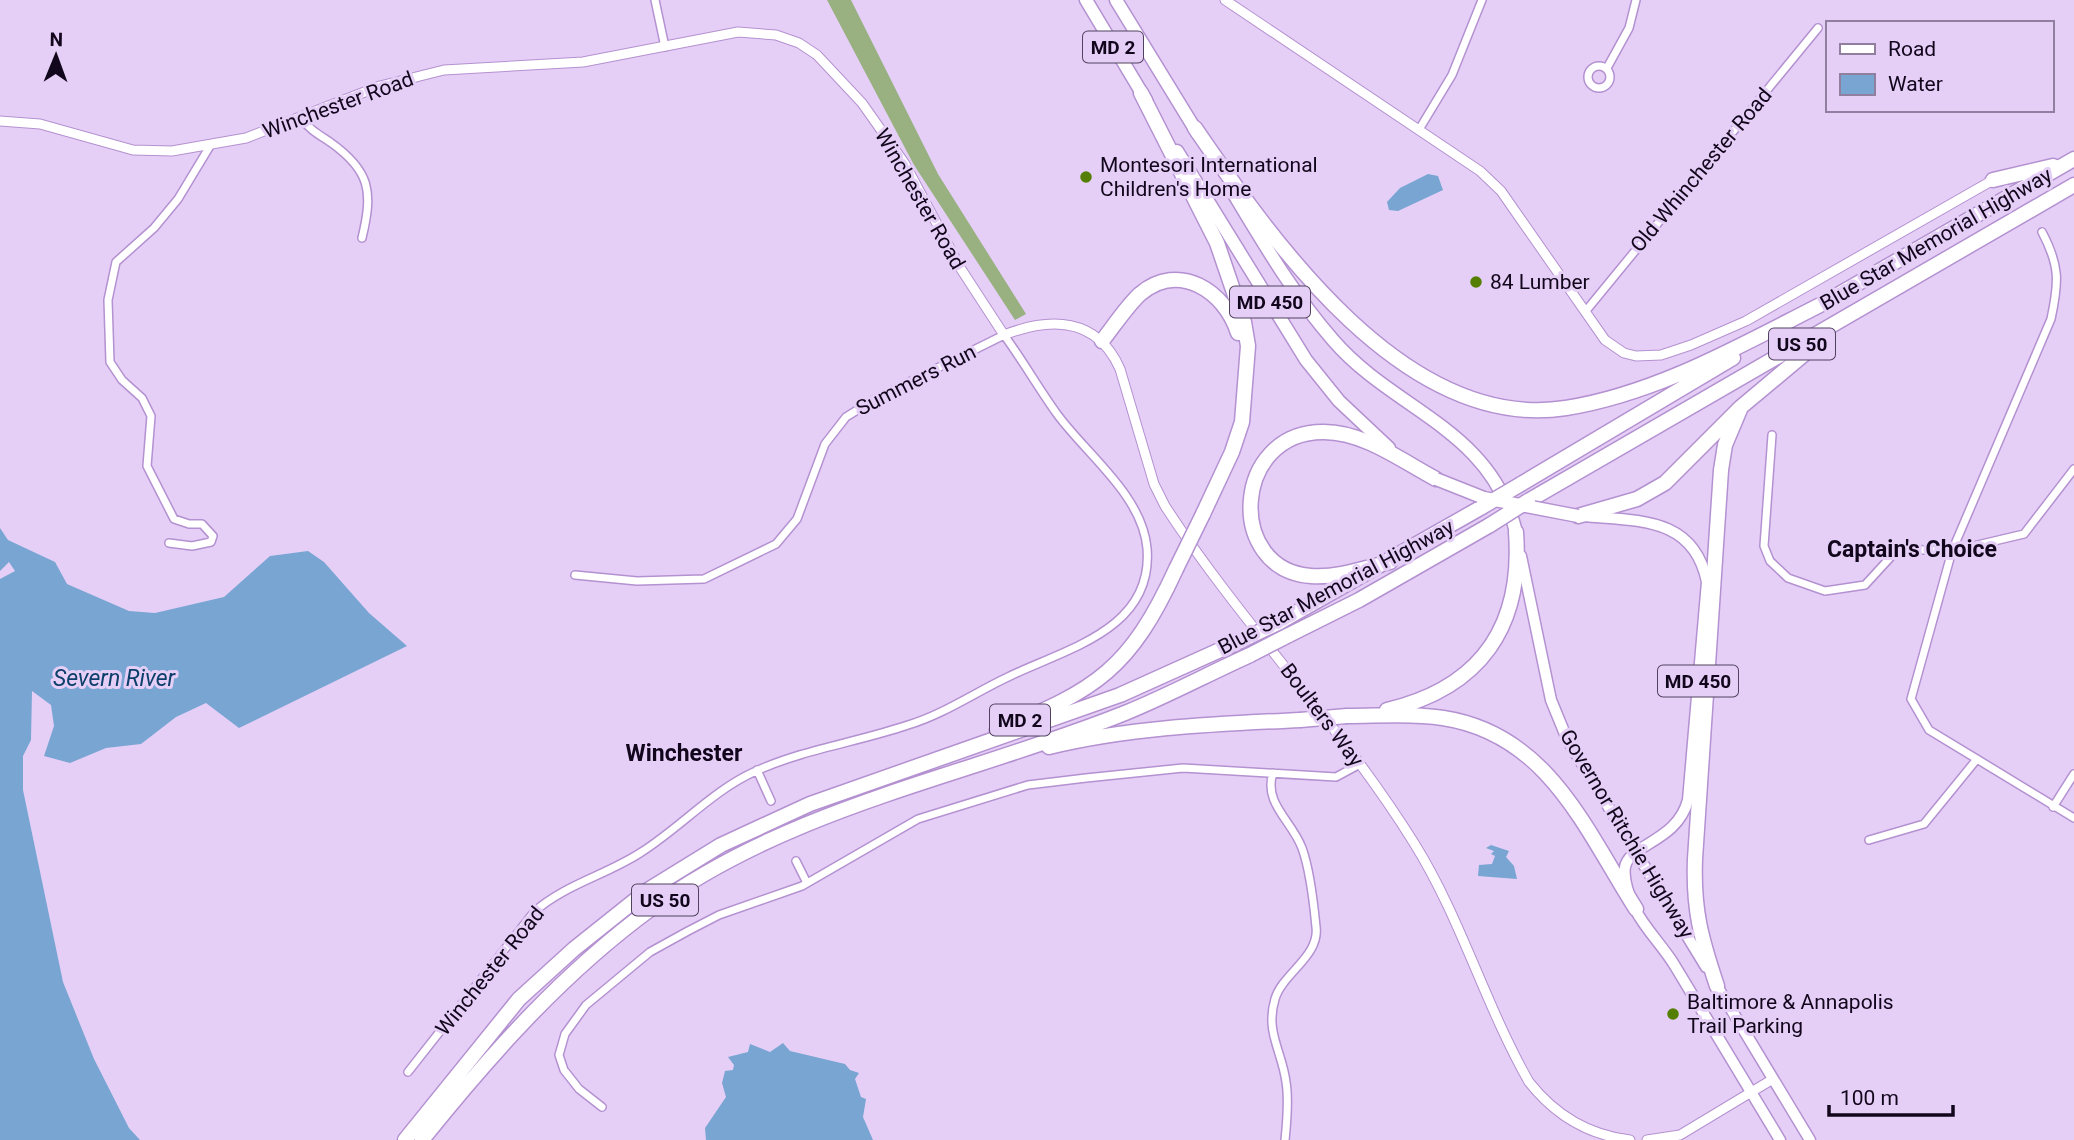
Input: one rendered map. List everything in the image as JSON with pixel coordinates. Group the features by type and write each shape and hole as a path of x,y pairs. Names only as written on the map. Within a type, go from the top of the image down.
{"highway":[{"name":"MD 2","path":"1086,0 1141,93"},
{"name":"Governor Ritchie Highway","path":"1116,0 1278,268 1333,341 1360,368 1467,444 1495,481 1516,532"},
{"path":"1141,93 1217,243 1244,322 1248,346 1247,383"},
{"name":"MD 450","path":"1141,93 1306,360 1339,401 1379,440 1436,479 1484,498 1578,516"},
{"path":"1195,128 1271,236 1318,289 1401,360 1431,382 1464,398 1530,411 1590,404 1639,389 1699,365 1830,300"},
{"path":"1993,180 2073,160"},
{"name":"Blue Star Memorial Highway","path":"416,1137 519,999 574,949 658,883 721,845 810,804 1120,695 1278,623 1390,562 1830,300 2073,160"},
{"path":"1993,180 1999,183 2003,194 1996,204"},
{"name":"Blue Star Memorial Highway","path":"416,1137 531,1013 653,907 725,863 816,821 1125,713 1250,655 1359,600 2074,185"},
{"path":"1102,341 1141,293 1170,281 1196,283 1207,288 1225,305 1235,324 1247,383"},
{"path":"1578,516 1637,499 1665,483 1741,407 1854,314"},
{"name":"MD 2","path":"810,804 1054,707 1114,667 1138,642 1156,614 1232,452 1242,422 1247,383"},
{"path":"1717,986 1702,942 1694,902 1695,869 1721,470 1725,445 1741,407"},
{"path":"1390,562 1332,575 1310,576 1290,571 1273,559 1260,544 1250,507 1251,486 1261,465 1279,446 1298,436 1323,432 1347,435 1368,443 1436,479"},
{"name":"MD 2","path":"976,764 1095,736 1186,726 1347,716 1382,711 1430,698 1471,670 1498,636 1514,597 1518,556 1516,532"},
{"path":"1347,716 1442,718 1486,729 1521,748 1544,767 1561,789 1636,909"}],"main road":[{"name":"MD 450","path":"1578,516 1639,522 1673,530 1687,539 1697,551 1707,582 1688,800 1684,817 1672,830 1637,851"},
{"name":"Governor Ritchie Highway","path":"1516,532 1551,700 1567,739 1811,1140"},
{"path":"1636,909 1625,867 1637,851"},
{"name":"Governor Ritchie Highway","path":"1636,909 1672,961 1780,1140"}],"street":[{"path":"655,0 665,47"},
{"path":"1225,0 1462,156 1501,191 1605,340 1624,353 1648,357 1674,351 1746,321 1993,180"},
{"path":"1420,128 1452,75 1482,0"},
{"path":"1607,68 1629,28 1636,0"},
{"name":"Old Whinchester Road","path":"1585,312 1818,27"},
{"name":"Winchester Road","path":"0,121 40,124 134,150 173,151 210,146 258,134 380,86 444,70 583,62 751,32 787,38 817,55 862,103 905,164 961,270 1056,413 1087,452 1117,482 1138,515 1147,545 1145,580 1130,610 1113,627 1007,677 947,711 869,737 808,751 757,770 722,791 640,853 550,898 534,912 408,1072"},
{"path":"301,118 311,131 331,143 362,173 370,204 362,238"},
{"path":"169,543 192,546 211,542 213,536 202,524 174,519 155,485 147,466 151,416 142,398 122,380 110,362 108,300 116,262 154,228 178,199 210,146"},
{"path":"2042,232 2057,260 2057,292 2051,319 1952,551 1911,699 1929,730 2074,818"},
{"path":"1004,335 1037,323 1051,323 1075,327 1102,341"},
{"name":"Summers Run","path":"575,575 637,581 704,579 776,544 797,519 825,444 846,417 1004,335"},
{"name":"Boulters Way","path":"1102,341 1120,369 1154,484 1165,506 1360,764 1437,882 1529,1082 1543,1100 1577,1125 1596,1133 1630,1140"},
{"path":"1772,435 1764,546 1770,562 1788,578 1825,590 1865,585 1898,549 1952,551 2024,534 2074,470"},
{"path":"1869,840 1924,824 1977,759"},
{"path":"602,1107 579,1088 564,1070 559,1055 565,1034 586,1006 650,952 688,930 719,915 807,883 918,819 1028,785 1183,768 1336,777 1360,764"},
{"path":"757,770 771,800"},
{"path":"1273,773 1269,786 1273,801 1303,850 1317,932 1304,960 1281,984 1275,1000 1271,1031 1286,1081 1285,1140"},
{"path":"2053,807 2074,774"},
{"path":"796,861 807,883"},
{"path":"1647,1140 1681,1137 1773,1079"}],"green space":[{"path":"827,0 851,0 938,174 1026,314 1015,320 914,165"}],"water":[{"path":"1428,174 1438,176 1443,190 1398,211 1389,210 1387,202 1400,188"},
{"name":"Severn River","path":"0,528 8,540 55,562 67,584 129,611 155,613 224,597 270,556 308,551 324,562 369,613 407,646 239,728 206,703 176,717 141,744 106,748 70,763 44,756 54,726 51,705 32,691 31,740 23,756 23,790 63,982 94,1059 129,1128 140,1140 0,1140 0,579 15,571 9,562 0,571"},
{"path":"1491,845 1509,851 1506,857 1514,866 1517,879 1478,876 1479,865 1492,864 1495,856 1491,854 1494,851 1486,848"},
{"path":"783,1043 790,1051 845,1064 850,1070 859,1073 855,1079 861,1097 866,1099 863,1117 873,1140 706,1140 705,1128 726,1097 722,1083 725,1071 733,1070 734,1065 728,1057 748,1052 750,1044 770,1052"}],"place":[{"name":"Montesori International Children's Home","path":"1086,177"},
{"name":"84 Lumber","path":"1476,282"},
{"name":"Baltimore & Annapolis Trail Parking","path":"1673,1014"}],"district":[{"name":"Captain's Choice","path":"1912,549"},
{"name":"Winchester","path":"684,753"}]}
